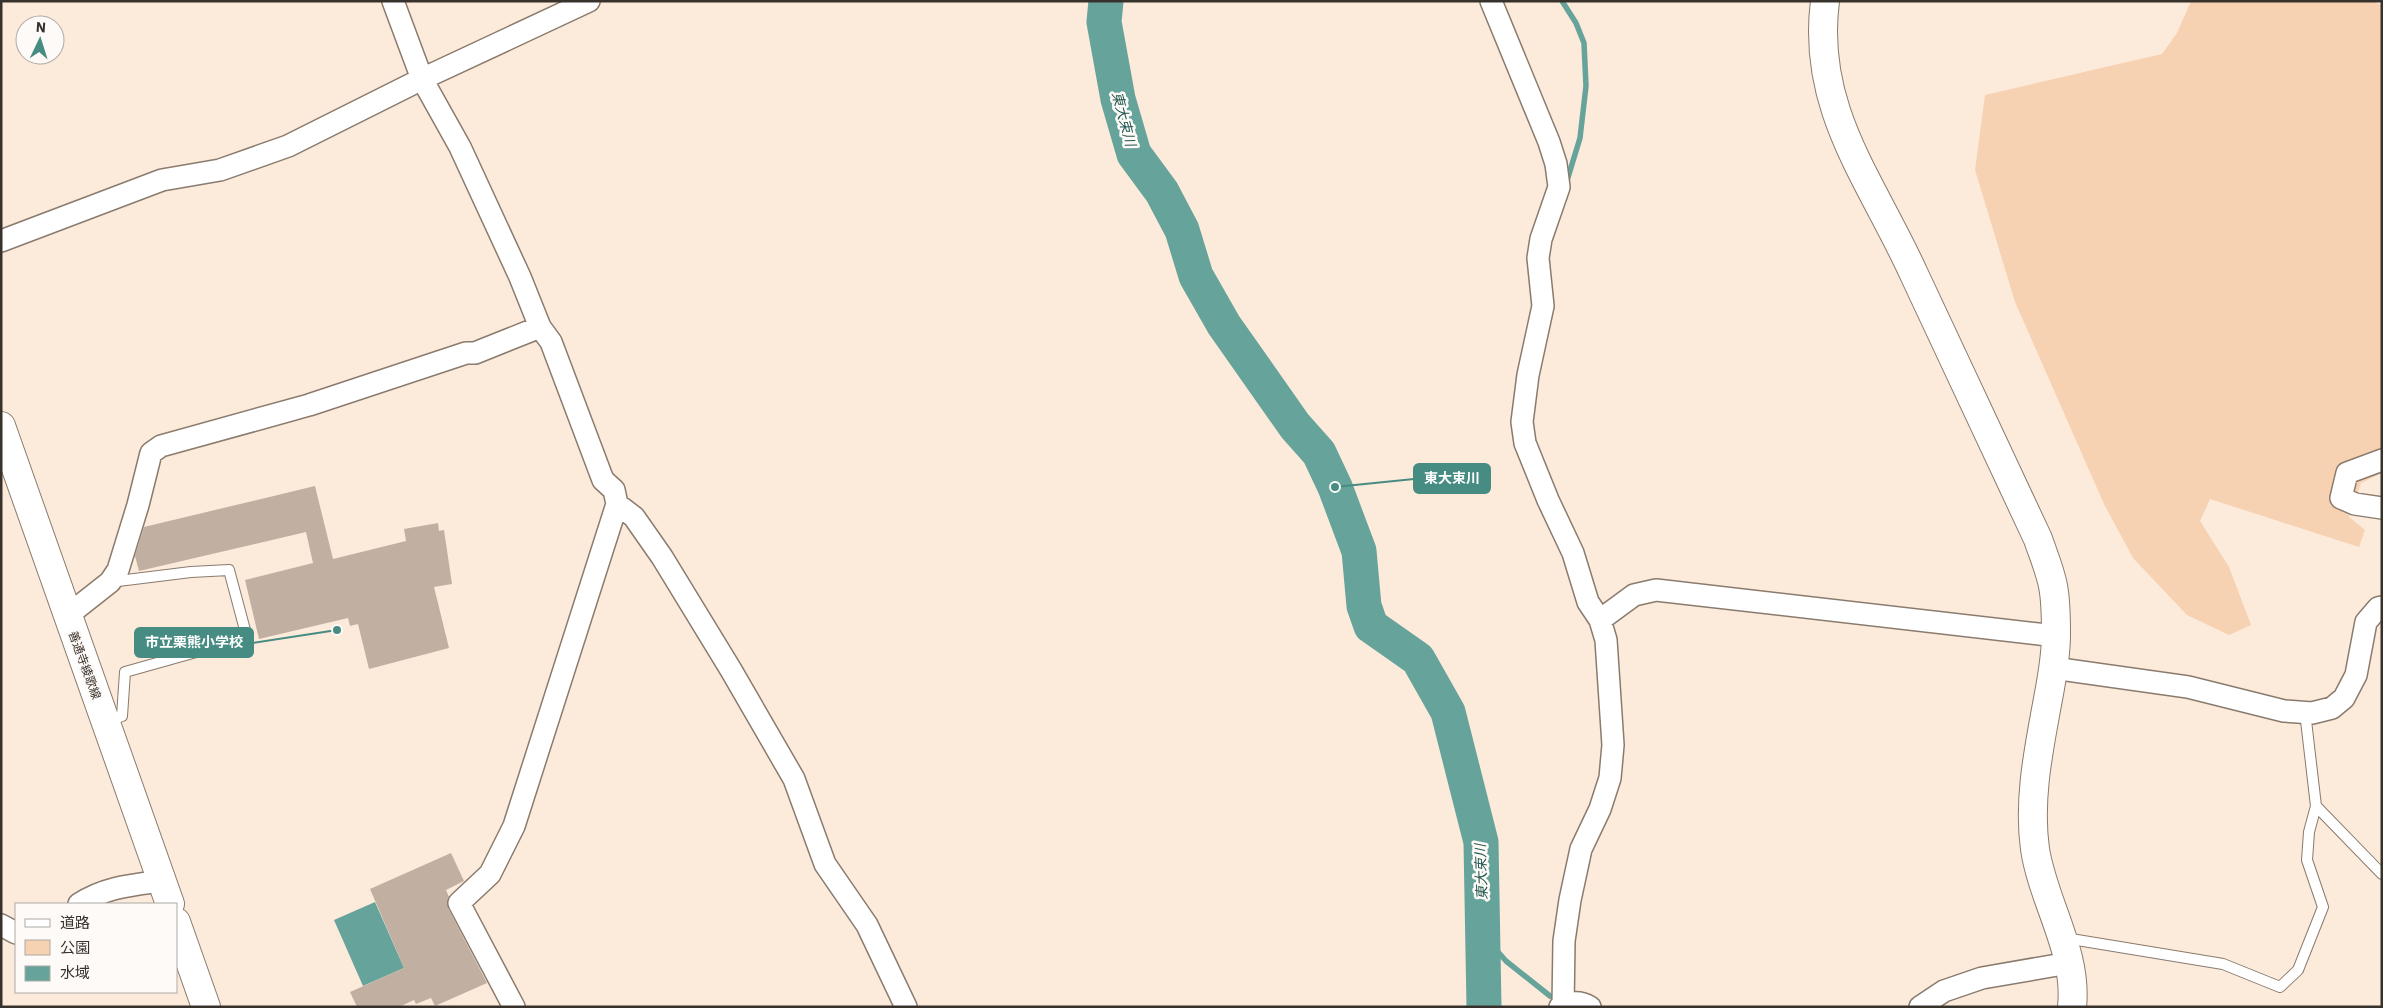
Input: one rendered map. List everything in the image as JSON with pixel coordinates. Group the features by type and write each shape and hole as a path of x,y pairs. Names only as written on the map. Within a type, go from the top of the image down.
{"street":[{"path":"393,1 422,79 460,147 520,277 540,327 552,342 603,480 614,490 617,504 514,826 490,874 459,903 514,1007"},
{"path":"1,241 162,180 220,170 288,146 422,79 589,1"},
{"path":"1491,1 1549,142 1556,164 1559,187 1540,248 1543,306 1528,375 1522,422 1525,443 1548,500 1573,553 1588,602 1603,618 1606,640 1613,745 1610,778 1600,809 1581,849 1570,900 1564,941 1562,1006 1583,1003 1590,1007"},
{"path":"1825,1 1822,43 1827,86 1842,131 1909,262 2038,539 2053,586 2056,636 2054,668 2036,772 2032,810 2035,849 2039,868 2069,963 2074,992 2072,1007"},
{"path":"66,612 77,608 110,582 118,570 138,505 151,453 161,446 309,406 466,353 475,353 540,327"},
{"name":"善通寺綾歌線","path":"1,426 166,893"},
{"path":"2382,460 2346,472 2341,498 2355,504 2382,508"},
{"path":"617,504 634,517 662,557 731,670 794,779 825,864 867,925 906,1007"},
{"path":"1603,618 1634,595 1656,590 2056,636"},
{"path":"2054,668 2188,687 2284,711 2306,712 2332,708 2344,698 2356,675 2366,622 2378,608 2382,607"},
{"path":"81,903 116,886 166,893"},
{"path":"1,925 15,932"},
{"path":"178,928 206,1007"},
{"path":"1920,1007 1944,990 1982,978 2069,963"}],"lane":[{"path":"105,722 122,716 125,672 207,649 245,630 229,570 191,572 110,582"},
{"path":"2062,937 2222,964 2280,987 2298,970 2323,907 2307,860 2309,832 2316,806 2306,712"},
{"path":"2316,806 2382,874"}],"green space":[{"path":"2191,1 2370,1 2382,5 2382,473 2361,483 2349,517 2365,530 2359,547 2210,499 2200,521 2229,567 2251,625 2229,635 2187,615 2133,558 2104,504 2015,302 1975,170 1985,95 2162,54 2177,33"}],"water":[{"path":"375,902 404,968 363,986 334,920"}],"building":[{"path":"315,486 333,559 406,541 404,529 438,523 439,531 444,530 452,584 434,587 449,648 369,669 358,624 350,626 348,618 259,639 245,580 313,563 306,532 139,571 135,556 144,527"},
{"path":"451,853 464,881 446,890 449,897 448,908 487,983 435,1006 431,998 416,1004 414,1000 399,1007 357,1007 350,992 404,968 370,889"}],"waterway":[{"name":"東大束川","path":"1106,1 1104,22 1118,99 1134,154 1162,192 1182,230 1196,276 1224,325 1295,426 1319,453 1335,487 1359,551 1364,606 1371,626 1418,659 1448,712 1481,842 1484,1007"},
{"path":"1562,1 1576,23 1584,43 1586,86 1580,138 1566,184"},
{"path":"1483,935 1506,961 1550,996"}],"place":[{"name":"東大束川","path":"1335,487"},
{"name":"市立栗熊小学校","path":"337,630"}]}
